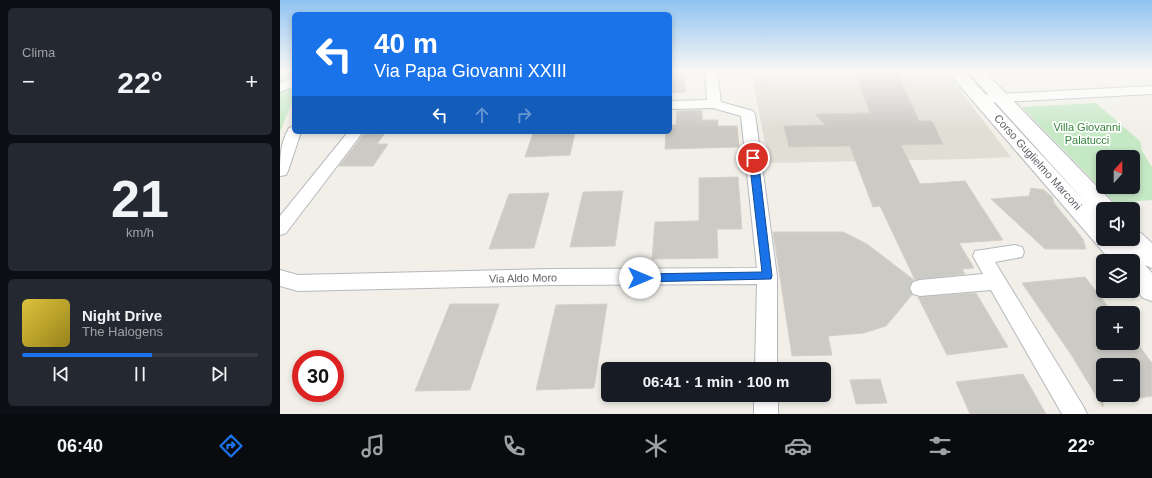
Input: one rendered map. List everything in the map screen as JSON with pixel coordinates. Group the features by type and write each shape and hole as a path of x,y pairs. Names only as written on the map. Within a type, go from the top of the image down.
{"street":[{"path":"713,91 714,104"},
{"name":"Corso Guglielmo Marconi","path":"974,91 1096,228"},
{"name":"Corso Guglielmo Marconi","path":"995,91 1098,202"},
{"path":"981,99 1124,91"},
{"path":"672,105 714,104 748,114 767,276 766,362"},
{"path":"280,171 293,134"},
{"path":"280,228 354,134"},
{"path":"1112,246 1120,254"},
{"path":"1140,246 1152,258"},
{"path":"1015,252 982,256 1076,414"},
{"path":"1140,265 1152,262"},
{"path":"1140,275 1152,290"},
{"name":"Via Aldo Moro","path":"280,278 298,282 767,276"},
{"path":"920,288 997,281"},
{"path":"766,402 766,414"}],"shaded area":[{"path":"755,91 961,91 1011,157 967,159 769,163"}],"green space":[{"path":"280,91 292,91 292,102 280,132"},
{"name":"Villa Giovanni Palatucci","path":"1096,103 1140,141 1142,151 1152,167 1152,200 1114,202 1106,194 1140,194 1140,150 1096,150 1096,183 1022,107"}],"building":[{"path":"672,91 685,92 672,93"},
{"path":"862,91 906,91 919,121 932,121 943,144 901,145 920,184 965,181 1003,240 959,243 974,268 962,269 965,274 915,280 880,206 873,207 850,146 789,147 784,126 825,125 815,114 870,113"},
{"path":"702,110 702,120 718,120 718,126 737,126 739,147 665,149 666,134 672,134 672,125 676,125 677,111"},
{"path":"364,134 384,134 377,144 388,144 373,166 339,166"},
{"path":"533,134 575,134 570,155 525,157"},
{"path":"738,177 742,229 717,229 718,258 652,259 655,222 699,221 699,178"},
{"path":"1031,188 1044,190 1052,197 1054,203 1083,239 1086,249 1045,249 991,199 1029,196"},
{"path":"623,191 615,246 570,247 583,192"},
{"path":"549,193 534,248 489,249 509,194"},
{"path":"773,232 843,232 867,244 914,280 909,287 912,295 886,326 864,333 828,336 832,355 792,356"},
{"path":"1085,277 1096,291 1096,298 1101,298 1108,306 1096,306 1096,350 1140,350 1140,347 1152,363 1152,396 1140,398 1140,358 1096,358 1096,395 1072,356 1022,283"},
{"path":"976,293 1008,347 947,355 918,297"},
{"path":"450,304 499,304 470,390 415,391"},
{"path":"607,304 594,388 536,390 556,305"},
{"path":"1023,374 1046,414 970,414 956,382"},
{"path":"880,379 887,403 856,404 850,380"}],"route":[{"path":"640,278 767,276 753,158"}]}
